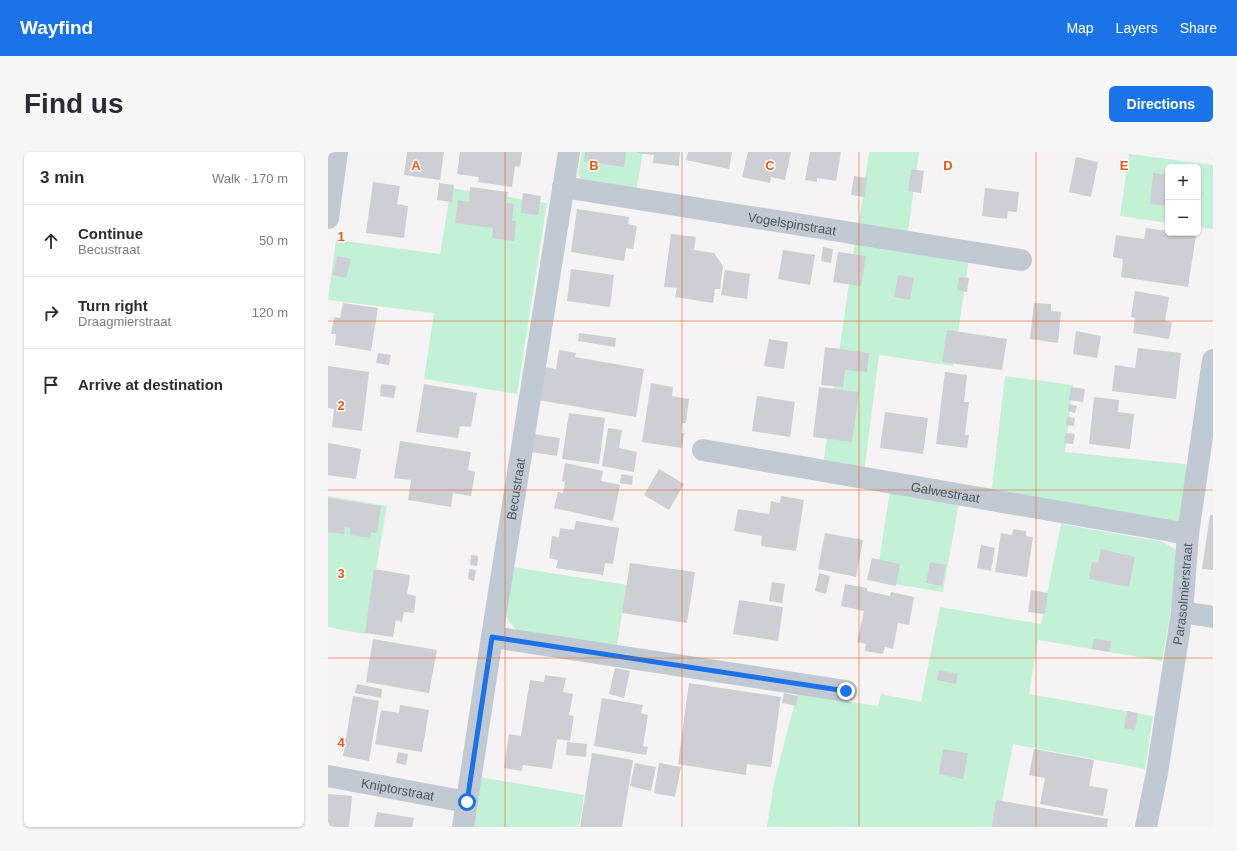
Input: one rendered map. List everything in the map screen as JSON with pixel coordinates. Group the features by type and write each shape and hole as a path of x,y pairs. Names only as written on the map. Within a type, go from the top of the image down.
{"street":[{"path":"328,218 337,152"},
{"name":"Becustraat","path":"463,827 569,152"},
{"name":"Vogelspinstraat","path":"563,187 1021,260"},
{"name":"Parasolmierstraat","path":"1146,827 1158,765 1182,612 1188,534 1213,360"},
{"name":"Galwestraat","path":"703,450 1188,534"},
{"path":"1182,612 1213,617"},
{"path":"492,637 846,691"},
{"name":"Kniptorstraat","path":"328,776 467,802"}],"green space":[{"path":"582,152 643,152 636,193 583,182 578,174"},
{"path":"869,152 919,152 907,238 858,230"},
{"path":"1129,154 1213,165 1213,229 1201,227 1201,164 1165,164 1165,223 1120,216"},
{"path":"451,188 547,203 517,394 424,379 434,313 328,300 336,240 440,254"},
{"path":"855,241 969,259 953,366 879,355 864,473 823,466"},
{"path":"1005,376 1073,385 1065,452 1193,465 1186,518 1175,526 991,496"},
{"path":"890,491 959,503 943,592 876,581"},
{"path":"328,496 387,506 365,634 328,627"},
{"path":"1061,524 1163,542 1176,550 1179,564 1162,661 1038,640 1029,694 1153,716 1145,769 1013,744 997,827 767,827 774,783 797,694 878,706 881,694 921,702 940,607 1041,624"},
{"path":"513,567 627,585 617,645 518,631 510,623 505,613"},
{"path":"474,776 584,795 579,827 466,827"}],"building":[{"path":"407,152 444,152 440,180 404,175"},
{"path":"460,152 522,152 520,167 515,166 512,187 478,182 479,177 457,174"},
{"path":"585,152 626,152 624,167 584,161"},
{"path":"637,152 680,152 679,166 653,163 654,155"},
{"path":"688,152 732,152 729,169 686,160"},
{"path":"748,152 791,152 785,180 771,177 770,183 742,177"},
{"path":"810,152 841,152 836,181 817,178 817,182 805,180"},
{"path":"1076,157 1098,162 1091,197 1069,192"},
{"path":"911,169 924,171 921,193 908,191"},
{"path":"1153,173 1165,175 1165,206 1150,204"},
{"path":"854,176 867,178 865,197 851,195"},
{"path":"373,182 400,186 397,204 408,206 404,238 366,233"},
{"path":"439,183 454,185 452,202 437,200"},
{"path":"470,187 508,192 506,203 514,204 512,221 516,221 514,241 492,238 493,228 455,223 458,200 469,202"},
{"path":"985,188 1019,192 1017,212 1008,211 1007,219 982,216"},
{"path":"523,193 541,196 538,215 521,213"},
{"path":"577,209 629,217 628,224 637,226 633,249 626,248 624,261 571,252"},
{"path":"1146,228 1165,231 1165,236 1196,236 1188,287 1121,277 1123,259 1113,257 1116,235 1144,239"},
{"path":"671,234 696,237 694,250 714,253 723,266 720,289 715,289 713,303 675,297 677,288 664,287"},
{"path":"823,247 833,249 831,263 821,261"},
{"path":"783,250 815,255 810,285 778,279"},
{"path":"838,252 866,256 861,286 833,282"},
{"path":"337,256 351,259 346,278 333,275"},
{"path":"571,269 614,275 610,307 567,301"},
{"path":"725,270 750,274 747,299 721,295"},
{"path":"898,275 914,278 910,300 894,297"},
{"path":"959,277 969,278 967,292 957,290"},
{"path":"1135,291 1169,297 1165,321 1172,322 1169,339 1133,333 1135,318 1131,317"},
{"path":"343,303 378,308 371,351 335,345 336,334 331,334 334,317 340,318"},
{"path":"1034,303 1051,304 1051,311 1061,312 1058,343 1030,339"},
{"path":"947,330 1007,339 1002,370 942,362"},
{"path":"1076,331 1101,336 1097,358 1073,354"},
{"path":"579,333 616,338 615,347 578,341"},
{"path":"769,339 788,342 784,369 764,366"},
{"path":"825,347 869,353 867,372 845,370 843,387 821,385"},
{"path":"1138,348 1181,353 1176,399 1112,391 1115,365 1135,368"},
{"path":"559,350 576,353 575,357 644,369 636,417 532,399 537,366 556,369"},
{"path":"378,353 391,355 389,365 376,363"},
{"path":"328,366 369,372 362,431 332,427 334,409 328,408"},
{"path":"945,372 967,375 964,402 969,402 965,435 969,435 967,448 936,444"},
{"path":"651,383 673,387 672,396 689,399 686,423 682,423 681,433 684,433 682,448 642,442"},
{"path":"381,384 396,386 394,398 380,396"},
{"path":"424,384 477,393 471,427 460,426 458,438 416,432"},
{"path":"819,387 859,392 852,442 813,437"},
{"path":"1071,387 1085,389 1083,402 1069,400"},
{"path":"757,396 795,402 790,437 752,431"},
{"path":"1094,397 1119,400 1118,412 1134,414 1130,449 1089,444"},
{"path":"1069,404 1077,406 1075,413 1068,411"},
{"path":"885,412 928,418 923,454 880,448"},
{"path":"569,413 605,418 599,464 562,459"},
{"path":"1067,417 1075,418 1074,426 1066,425"},
{"path":"608,428 622,430 619,448 637,452 634,472 602,466"},
{"path":"1066,433 1075,434 1073,444 1064,443"},
{"path":"533,434 560,438 557,456 531,452"},
{"path":"400,441 471,452 468,470 475,472 471,496 453,493 451,507 408,500 411,480 394,478"},
{"path":"328,443 361,449 356,479 328,475"},
{"path":"565,463 603,471 601,481 620,485 613,521 554,508 558,492 563,493 565,482 562,481"},
{"path":"659,469 684,484 669,510 644,495"},
{"path":"621,474 633,476 632,485 620,483"},
{"path":"781,496 804,500 796,551 761,546 762,536 734,531 738,509 769,514 771,501 780,503"},
{"path":"328,498 381,506 377,533 371,532 370,538 350,535 350,528 345,527 344,534 328,532"},
{"path":"1210,515 1213,515 1213,570 1202,569"},
{"path":"576,521 619,528 613,564 605,563 603,575 556,568 558,560 549,558 552,536 559,537 560,528 574,530"},
{"path":"1013,529 1026,531 1026,536 1033,537 1027,577 995,572 1001,533 1012,535"},
{"path":"825,533 863,540 856,577 818,569"},
{"path":"981,545 995,548 991,571 977,568"},
{"path":"1101,549 1135,557 1129,587 1089,579 1092,562 1098,563"},
{"path":"471,555 478,556 477,566 470,565"},
{"path":"872,558 900,564 896,586 867,580"},
{"path":"930,562 946,565 942,586 926,583"},
{"path":"630,563 695,572 687,623 622,613"},
{"path":"374,569 410,575 407,594 416,596 414,613 404,612 402,622 396,620 393,637 365,633"},
{"path":"469,569 476,570 474,581 468,579"},
{"path":"819,573 830,576 826,594 815,591"},
{"path":"772,582 785,584 782,603 769,601"},
{"path":"845,584 867,588 867,591 890,596 891,592 914,597 909,625 898,623 893,649 885,647 883,654 865,651 866,644 857,642 864,611 841,606"},
{"path":"1031,590 1048,593 1045,614 1028,612"},
{"path":"739,600 783,607 778,641 733,634"},
{"path":"373,639 437,650 429,693 366,682"},
{"path":"1094,639 1111,641 1109,652 1092,649"},
{"path":"615,668 630,671 624,698 609,694"},
{"path":"939,670 958,674 956,684 937,680"},
{"path":"545,675 566,678 563,692 573,694 569,715 574,716 570,741 557,739 552,769 523,765 522,771 504,768 509,734 521,736 530,680 544,682"},
{"path":"689,683 781,697 771,767 747,764 746,775 678,764"},
{"path":"357,684 382,689 381,698 355,693"},
{"path":"784,693 798,696 796,706 782,703"},
{"path":"353,696 379,701 369,761 343,756"},
{"path":"602,698 643,705 641,713 648,715 643,746 648,747 646,755 594,746"},
{"path":"400,705 429,710 422,752 375,744 381,710 399,713"},
{"path":"1127,711 1138,713 1135,730 1124,728"},
{"path":"567,742 587,744 586,757 566,755"},
{"path":"943,749 968,753 963,779 939,774"},
{"path":"1034,749 1094,760 1089,786 1108,789 1103,816 1040,804 1045,778 1029,775"},
{"path":"398,752 408,754 406,765 396,763"},
{"path":"592,753 633,760 622,827 580,827"},
{"path":"635,763 656,767 651,791 630,786"},
{"path":"659,763 681,767 675,797 654,793"},
{"path":"328,794 352,796 349,827 328,827"},
{"path":"996,800 1108,819 1107,827 992,827"},
{"path":"377,812 414,818 412,827 374,827"}],"route":[{"path":"467,802 492,637 846,691"}]}
